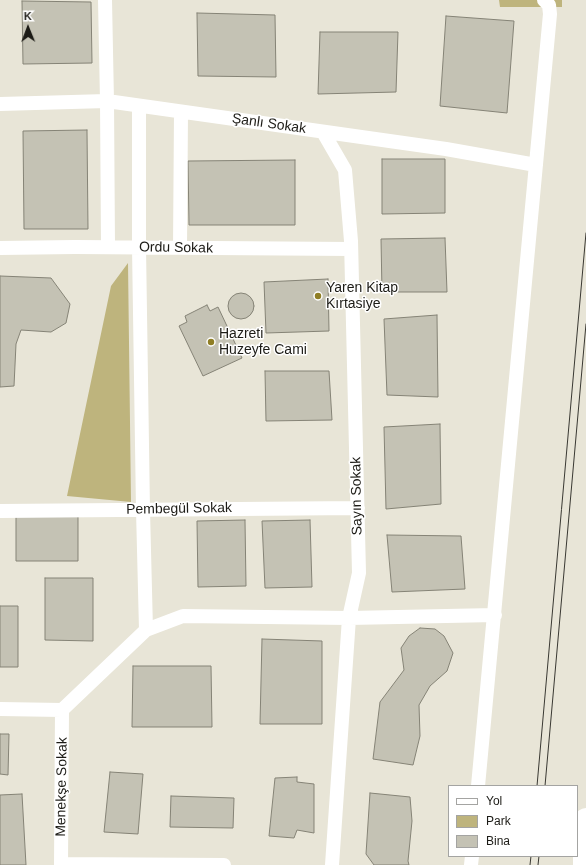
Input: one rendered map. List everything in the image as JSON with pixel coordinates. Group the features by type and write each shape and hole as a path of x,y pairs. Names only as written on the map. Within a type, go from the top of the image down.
{"highway":[{"path":"584,865 586,819"}],"street":[{"path":"105,0 108,101 108,247"},
{"path":"478,785 550,14 549,6 544,0"},
{"name":"Şanlı Sokak","path":"0,104 108,101 446,149 536,165"},
{"path":"139,106 139,247 146,630"},
{"path":"180,248 181,112"},
{"name":"Sayın Sokak","path":"323,132 345,170 351,250 359,573 349,618 332,865"},
{"name":"Ordu Sokak","path":"0,248 139,247 351,250"},
{"name":"Pembegül Sokak","path":"0,511 358,508"},
{"path":"0,709 62,710 146,630 183,616 349,618 495,615"},
{"name":"Menekşe Sokak","path":"61,864 62,710"},
{"path":"61,864 224,865"}],"green space":[{"path":"499,0 562,0 562,7 500,7"},
{"path":"128,263 131,502 67,496 111,286"}],"building":[{"path":"22,1 91,2 92,63 23,64"},
{"path":"197,13 275,15 276,77 198,76"},
{"path":"446,16 514,21 507,113 440,106"},
{"path":"320,32 398,32 396,92 318,94"},
{"path":"87,130 88,229 24,229 23,131"},
{"path":"382,159 445,159 445,213 382,214"},
{"path":"295,160 295,225 189,225 188,161"},
{"path":"445,238 447,292 382,292 381,239"},
{"path":"0,276 51,278 70,304 66,323 51,332 21,330 16,344 14,386 0,387"},
{"path":"328,279 329,331 266,333 264,282"},
{"path":"241,293 250,297 254,306 250,315 241,319 232,315 228,306 232,297"},
{"name":"Hazreti Huzeyfe Cami","path":"207,305 210,311 218,307 242,358 203,376 179,326 187,322 185,316"},
{"path":"437,315 438,397 387,395 384,319"},
{"path":"265,371 329,371 332,420 266,421"},
{"path":"440,424 441,504 386,509 384,427"},
{"path":"16,513 78,513 78,561 16,561"},
{"path":"245,520 246,586 198,587 197,521"},
{"path":"310,520 312,587 265,588 262,521"},
{"path":"387,535 461,536 465,589 392,592"},
{"path":"45,578 93,578 93,641 45,640"},
{"path":"0,606 18,606 18,667 0,667"},
{"path":"420,628 435,629 444,636 453,653 447,671 430,686 419,705 420,736 413,765 373,759 380,702 404,670 401,648 409,636"},
{"path":"262,639 322,641 322,724 260,724"},
{"path":"133,666 211,666 212,727 132,727"},
{"path":"0,734 9,734 8,775 0,774"},
{"path":"110,772 143,774 138,834 104,832"},
{"path":"297,777 297,782 314,784 314,833 297,830 294,838 269,836 275,778"},
{"path":"370,793 410,797 412,821 408,861 409,865 374,865 366,854"},
{"path":"22,794 26,865 0,865 0,795"},
{"path":"171,796 234,798 233,828 170,827"}],"tram line":[{"path":"537,785 586,233"},
{"path":"545,785 586,324"},
{"path":"530,865 531,857"},
{"path":"538,865 539,857"}],"place":[{"name":"Yaren Kitap Kırtasiye","path":"318,296"},
{"name":"Hazreti Huzeyfe Cami","path":"211,342"}]}
